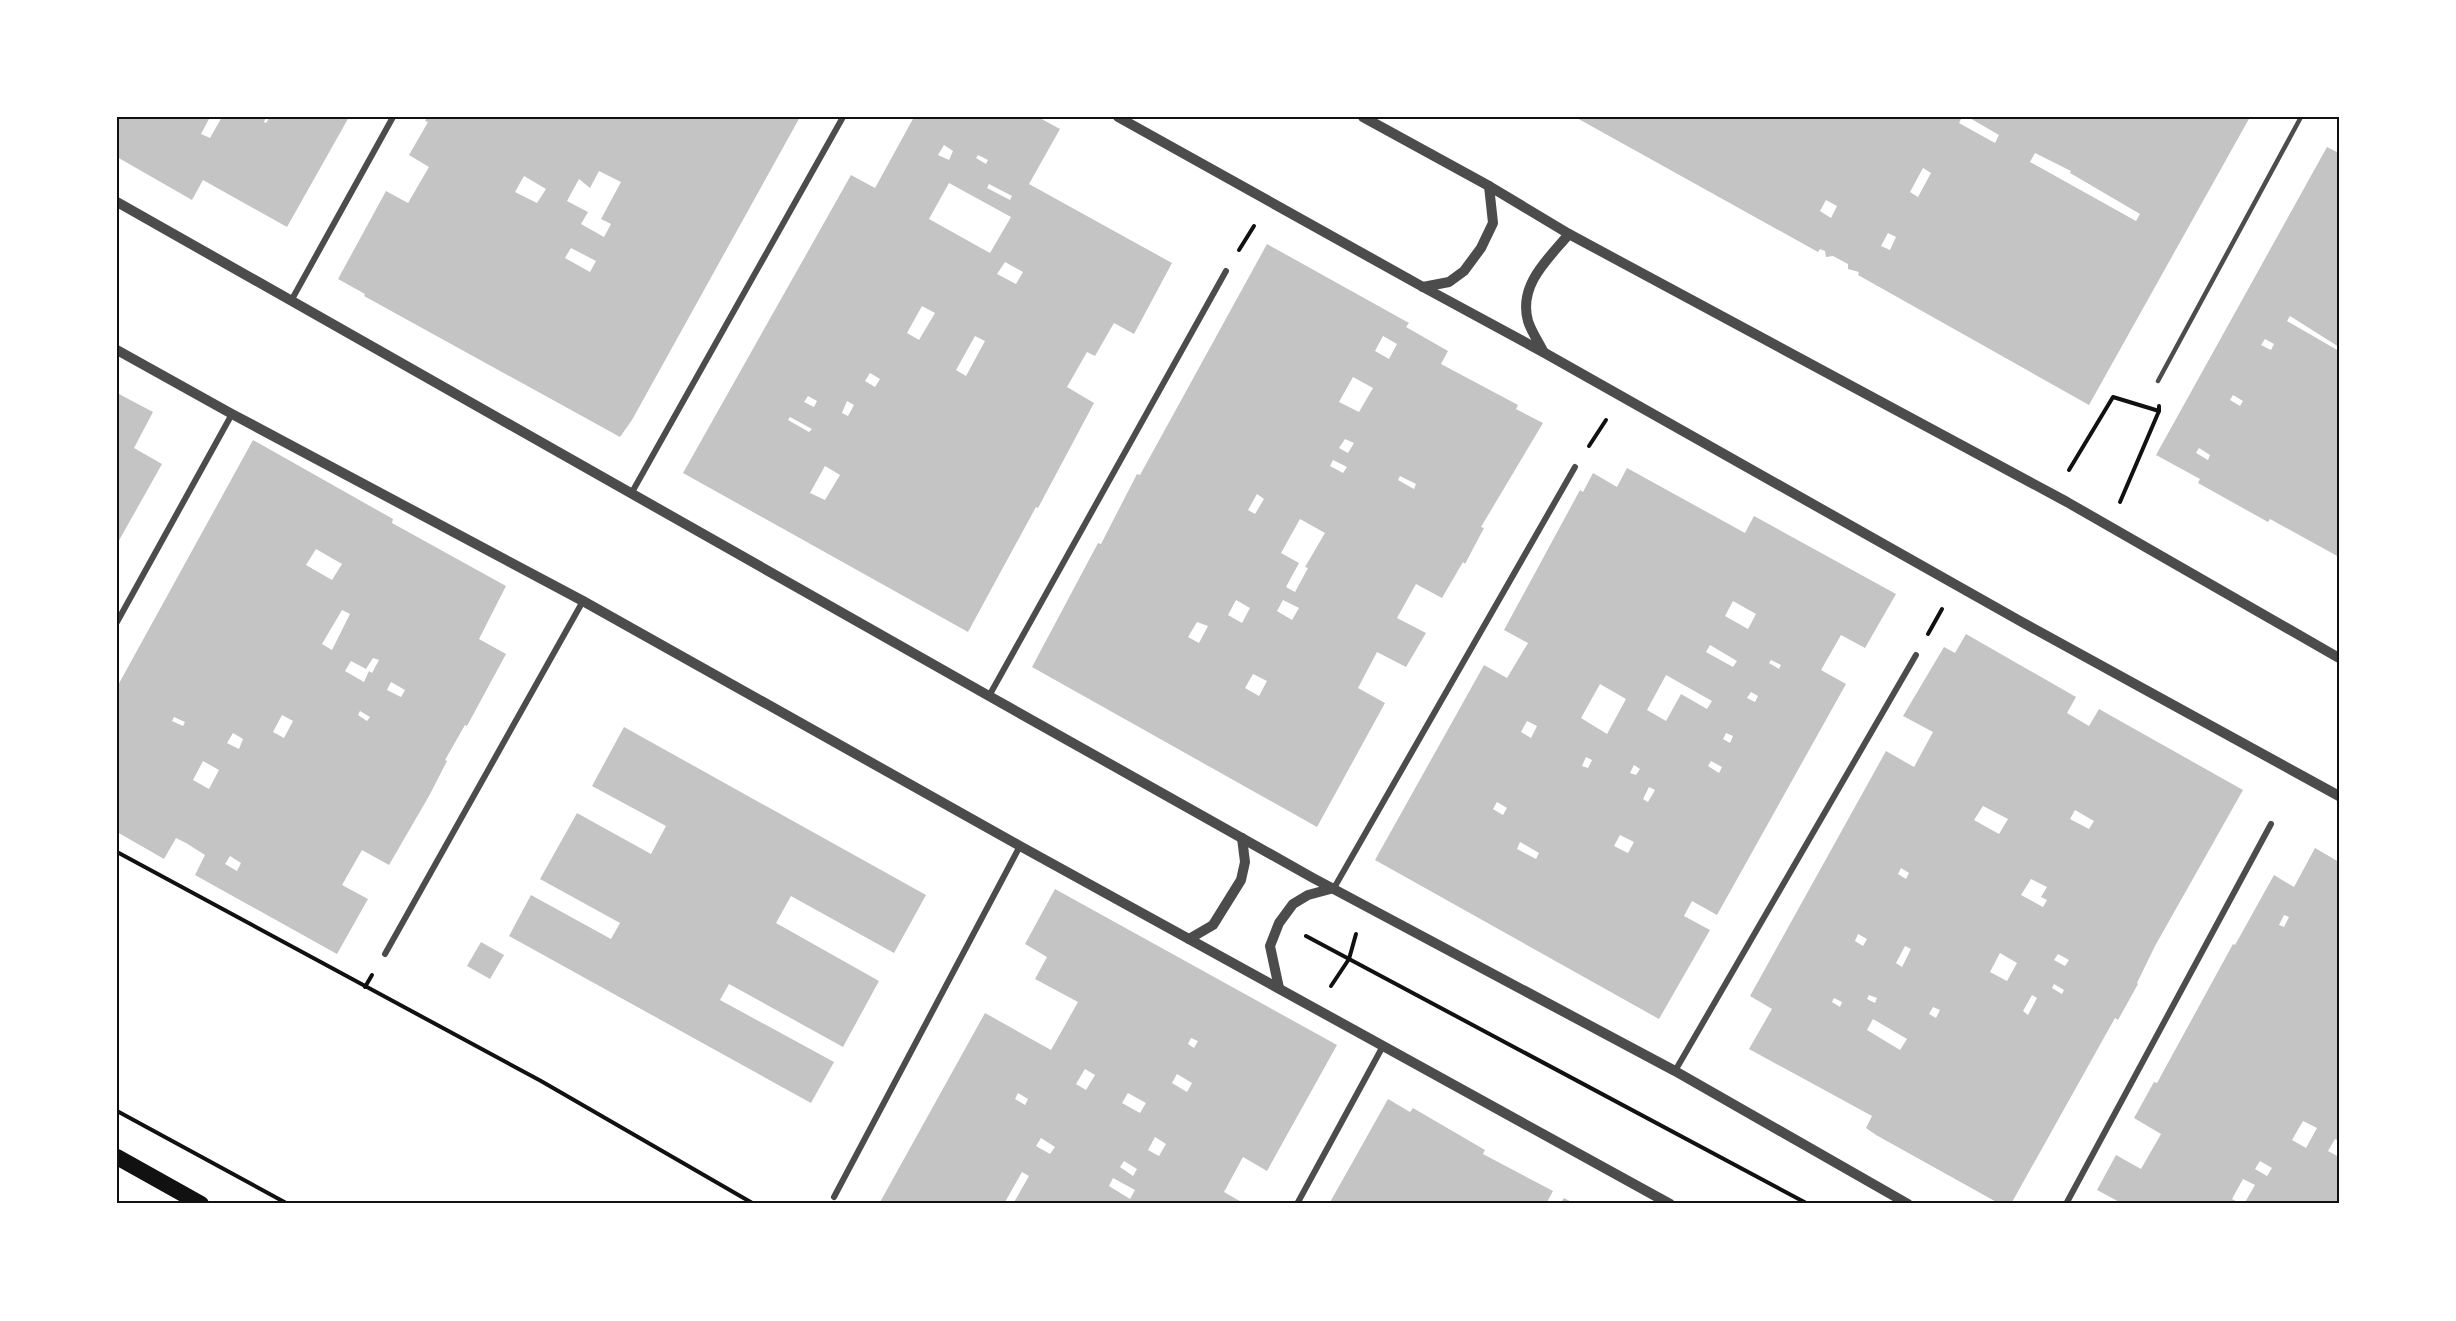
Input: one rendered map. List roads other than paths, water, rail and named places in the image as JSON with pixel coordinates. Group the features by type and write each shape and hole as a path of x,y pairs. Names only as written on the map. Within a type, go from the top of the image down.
{"highway":[{"path":"117,1157 201,1204"}],"street":[{"path":"291,301 393,117"},
{"path":"631,494 843,117"},
{"path":"1118,117 2339,796"},
{"path":"1363,117 1489,186 1569,234 2054,495 2339,658"},
{"path":"1423,287 1449,282 1464,271 1481,248 1493,223 1489,186"},
{"path":"117,202 1242,838 1675,1071 1908,1204"},
{"path":"1543,352 1528,321 1526,296 1535,274 1569,234"},
{"path":"989,696 1226,271"},
{"path":"117,350 232,414 583,601 1020,846 1670,1204"},
{"path":"117,622 232,414"},
{"path":"1279,988 1270,946 1279,923 1293,904 1308,895 1334,888 1575,467"},
{"path":"386,954 583,601"},
{"path":"1675,1071 1916,655"},
{"path":"2066,1204 2271,824"},
{"path":"1189,939 1213,925 1241,880 1245,862 1242,838"},
{"path":"834,1197 1020,846"},
{"path":"1297,1204 1383,1046"}],"lane":[{"path":"2158,381 2301,117"}]}
